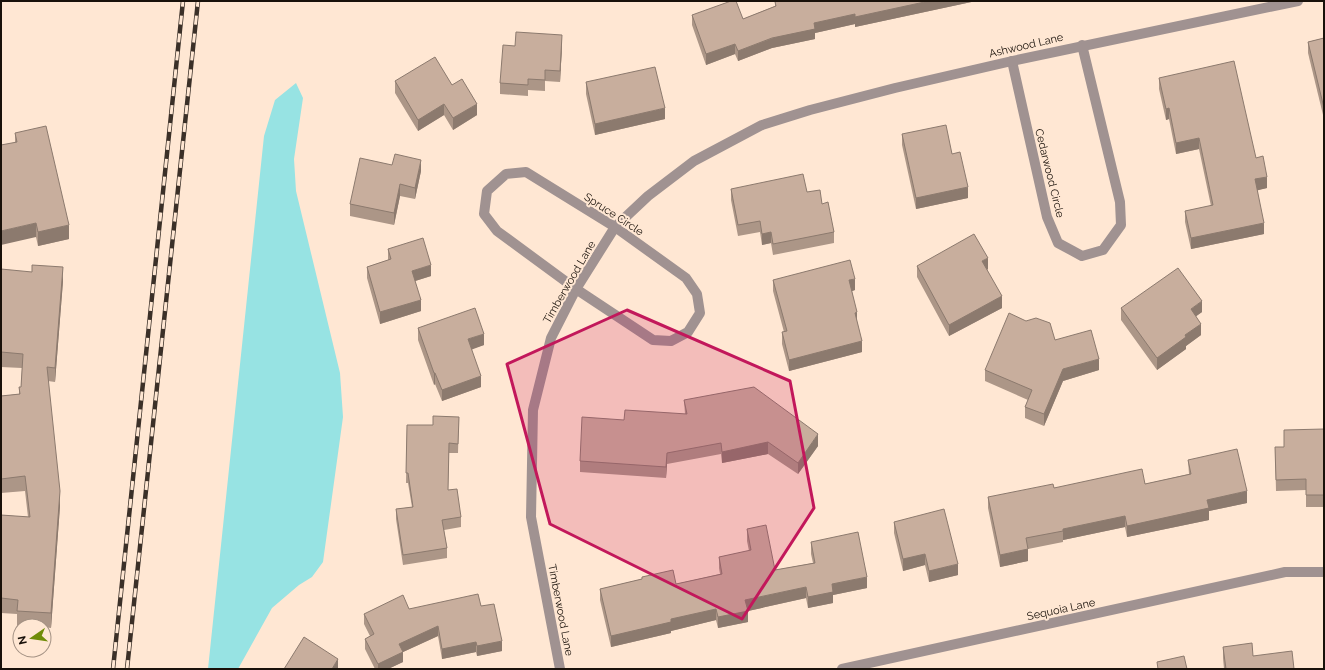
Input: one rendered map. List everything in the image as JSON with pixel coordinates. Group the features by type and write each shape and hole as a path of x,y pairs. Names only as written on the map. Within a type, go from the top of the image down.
{"street":[{"name":"Ashwood Lane","path":"762,125 810,110 895,88 1082,45 1298,1"},
{"name":"Cedarwood Circle","path":"1012,61 1047,217 1058,243 1082,256 1103,250 1121,225 1120,202 1082,45"},
{"name":"Timberwood Lane","path":"560,669 531,517 533,410 551,338 576,289 616,227 648,196 694,161 762,125"},
{"name":"Spruce Circle","path":"526,172 616,227 686,278 697,294 700,313 688,332 671,341 653,340 576,289 497,231 484,214 486,191 506,174 526,172"},
{"name":"Sequoia Lane","path":"842,669 1285,572 1324,572"}],"highlighted area":[{"path":"627,310 790,381 814,508 742,619 550,524 507,364"}],"water":[{"path":"296,83 303,98 294,159 296,191 340,373 343,417 323,562 312,577 299,585 272,608 238,669 208,669 264,136 275,100"}],"building":[{"path":"731,1 736,1 743,19 776,6 775,2 778,1 929,1 855,17 855,14 814,23 815,29 772,38 738,51 735,44 706,54 692,15"},
{"path":"516,32 562,35 560,71 545,70 545,80 528,79 528,85 500,83 503,45 515,46"},
{"path":"1324,38 1324,108 1308,42"},
{"path":"435,57 452,85 462,79 477,104 453,118 444,104 418,120 395,81"},
{"path":"1234,61 1256,158 1263,156 1267,177 1255,179 1264,223 1191,238 1185,211 1213,205 1199,138 1176,143 1169,108 1166,109 1159,78"},
{"path":"655,67 665,108 595,124 586,82"},
{"path":"946,125 952,154 960,152 968,187 916,198 902,134"},
{"path":"46,126 69,225 38,232 36,223 1,231 1,145 17,142 15,133"},
{"path":"395,154 421,160 415,188 400,184 394,213 350,204 360,158 392,165"},
{"path":"803,174 807,192 820,190 822,204 828,202 834,232 773,244 771,232 762,234 760,221 738,225 731,189"},
{"path":"974,234 988,258 982,261 1002,296 949,325 917,266"},
{"path":"423,238 431,265 412,271 421,300 380,312 367,267 391,259 388,249"},
{"path":"850,260 855,279 849,280 862,341 789,360 782,332 787,331 773,280"},
{"path":"32,265 63,267 55,368 47,367 60,491 51,613 17,611 18,600 1,598 1,515 30,517 25,476 1,479 1,396 20,394 19,387 21,387 23,354 1,352 1,269 32,272"},
{"path":"1178,268 1202,301 1191,309 1201,324 1157,358 1121,308"},
{"path":"475,308 484,334 468,339 481,376 442,390 434,373 418,328"},
{"path":"1009,313 1026,321 1036,318 1050,323 1055,340 1091,330 1099,359 1063,369 1044,414 1025,407 1032,390 985,370"},
{"path":"754,387 818,434 798,463 768,442 722,452 721,443 667,453 666,467 580,461 582,417 624,420 625,410 687,414 684,400"},
{"path":"433,416 459,417 458,444 449,443 448,490 457,489 461,517 442,520 447,548 403,555 396,509 413,507 408,473 406,473 407,425 433,425"},
{"path":"1324,429 1324,495 1306,495 1306,479 1276,480 1275,447 1284,447 1284,430"},
{"path":"1237,449 1247,491 1207,500 1209,508 1127,526 1125,516 1063,529 1063,531 1026,538 1028,549 1000,555 988,497 1053,484 1054,488 1142,469 1145,484 1191,474 1188,460"},
{"path":"944,509 958,564 929,571 925,554 903,559 894,522"},
{"path":"766,525 775,570 815,563 811,542 858,532 867,577 832,584 833,592 808,597 806,587 745,600 748,611 718,617 716,609 671,619 671,622 611,636 600,589 673,570 676,584 722,574 719,557 751,550 747,529"},
{"path":"478,594 481,606 494,604 502,641 477,646 476,642 442,649 438,626 399,644 403,652 378,664 365,639 374,634 364,614 403,595 409,609"},
{"path":"304,637 338,659 332,669 284,669"},
{"path":"1252,643 1253,656 1292,651 1294,669 1226,669 1223,647"},
{"path":"1184,656 1187,669 1158,669 1157,662"}],"railway":[{"path":"113,669 183,1"},
{"path":"127,669 198,1"}]}
